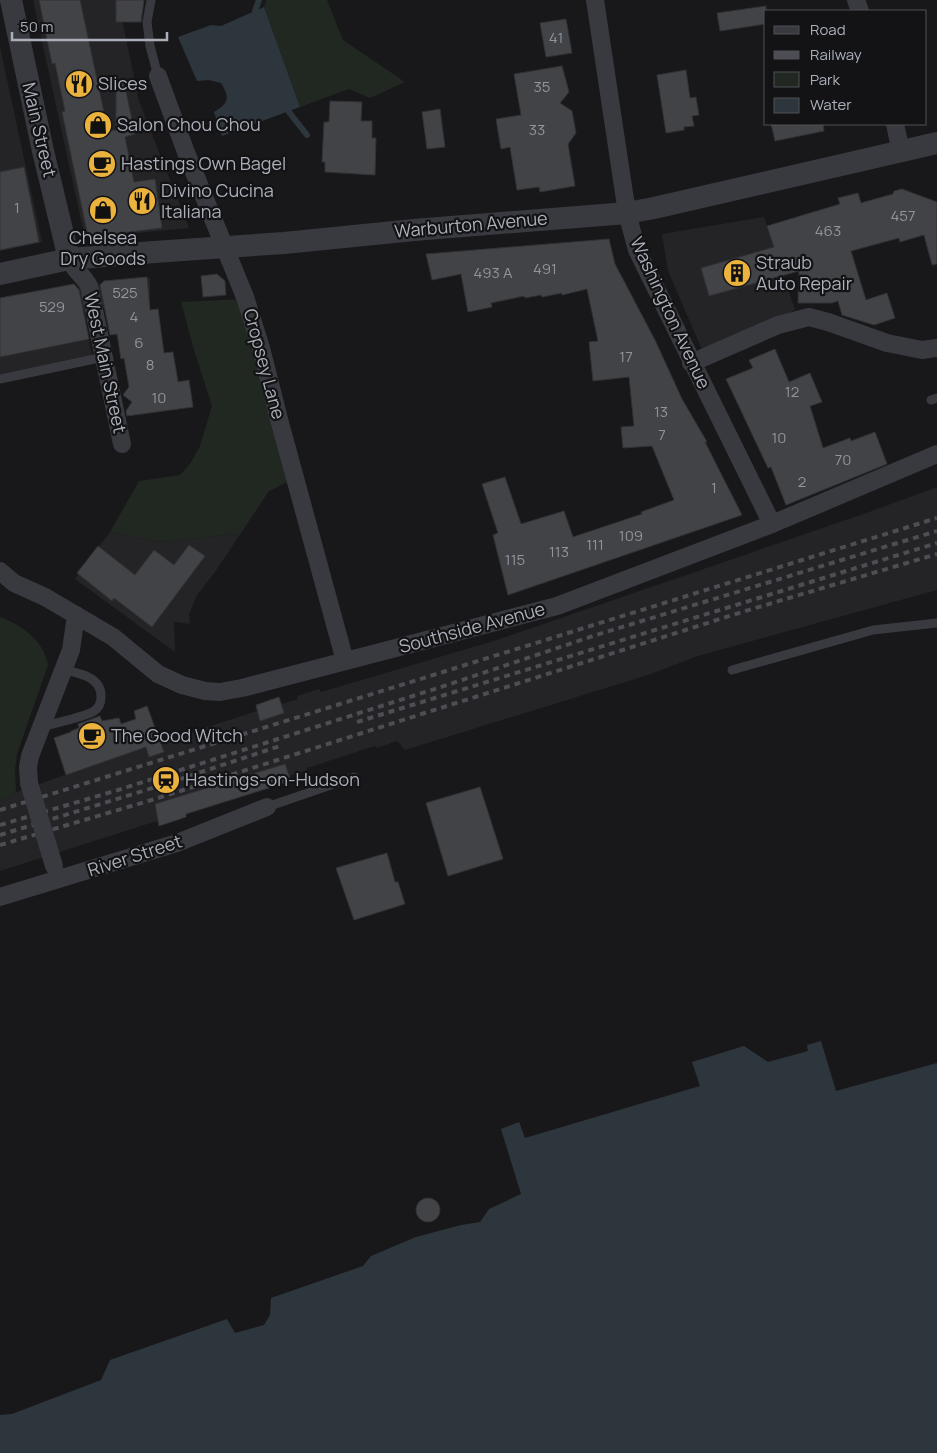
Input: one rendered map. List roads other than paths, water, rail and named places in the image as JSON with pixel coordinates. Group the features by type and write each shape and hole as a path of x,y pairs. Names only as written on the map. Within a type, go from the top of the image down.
{"street":[{"name":"Main Street","path":"11,0 43,151 69,259"},
{"name":"Washington Avenue","path":"595,0 627,213 637,250 691,363 772,524"},
{"name":"Cropsey Lane","path":"158,76 187,155 245,297 261,348 346,661"},
{"path":"894,125 901,152"},
{"name":"Warburton Avenue","path":"0,274 69,259 284,243 607,213 627,213 937,143"},
{"name":"West Main Street","path":"69,259 73,268 86,280 89,286 122,444"},
{"path":"691,363 778,325 809,317 887,343 922,350 937,348"},
{"name":"Southside Avenue","path":"0,571 7,586 46,597 76,614 113,637 158,674 182,685 205,691 220,692 242,688 557,606 772,524 937,454"},
{"path":"56,873 28,783 28,767 30,756 71,650 76,614"},
{"name":"River Street","path":"0,897 56,873 177,843 267,807"}],"lane":[{"path":"151,0 147,22 150,46 158,76"},
{"path":"0,379 104,358"},
{"path":"732,670 873,630 937,623"},
{"path":"41,728 95,711 101,701 102,695 95,681 64,670"},
{"path":"267,807 354,777"}],"water":[{"path":"264,7 300,107 222,136 214,112 225,103 227,96 224,88 221,83 209,80 197,81 178,37 211,25 221,26"},
{"path":"821,1041 836,1091 937,1063 937,1453 0,1453 0,1415 12,1414 101,1380 110,1360 227,1319 235,1333 264,1325 270,1315 271,1298 363,1266 371,1256 416,1237 480,1222 489,1209 521,1194 501,1129 519,1122 525,1138 700,1086 692,1062 744,1046 768,1062 808,1051 807,1045"}],"waterway":[{"path":"257,18 255,11 259,0"},
{"path":"286,105 289,112 307,135"}],"railway":[{"path":"0,810 937,518"},
{"path":"0,825 118,790 441,687 596,635 937,531"},
{"path":"357,722 937,543"},
{"path":"0,845 155,799 742,612 937,554"},
{"path":"0,835 283,745"}],"place":[{"name":"Slices","path":"79,84"},
{"name":"Salon Chou Chou","path":"98,125"},
{"name":"Hastings Own Bagel","path":"102,164"},
{"name":"Divino Cucina Italiana","path":"142,201"},
{"name":"Chelsea Dry Goods","path":"103,210"},
{"name":"Straub Auto Repair","path":"737,273"},
{"name":"The Good Witch","path":"92,736"},
{"name":"Hastings-on-Hudson","path":"166,780"}]}
